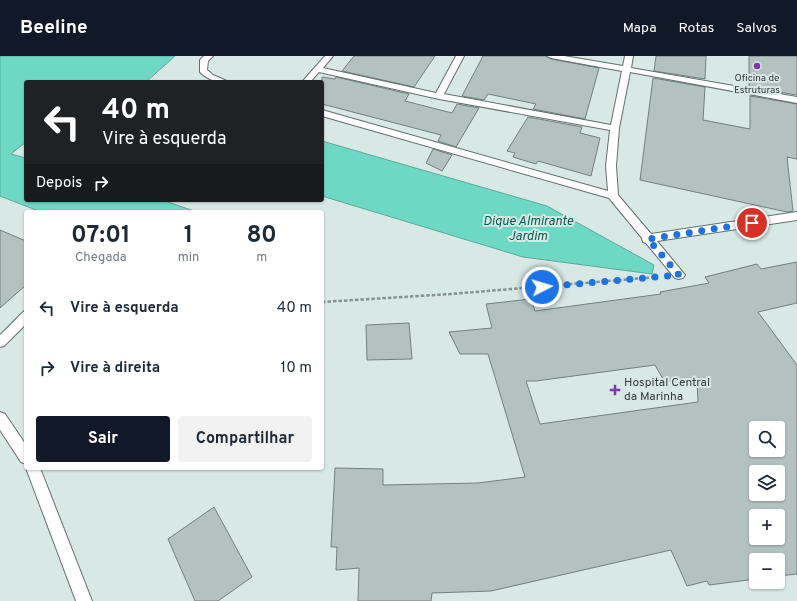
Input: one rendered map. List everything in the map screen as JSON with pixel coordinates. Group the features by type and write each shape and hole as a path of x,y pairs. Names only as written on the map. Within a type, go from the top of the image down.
{"lane":[{"path":"208,56 204,60 203,70 210,77 219,80"},
{"path":"308,80 329,56"},
{"path":"439,96 460,56"},
{"path":"551,56 797,100"},
{"path":"613,196 611,166 615,128 629,56"},
{"path":"318,69 439,96 615,128"},
{"path":"324,114 613,196 679,275"},
{"path":"648,239 797,216"},
{"path":"0,342 18,326 24,318"},
{"path":"0,418 24,453"},
{"path":"34,470 84,601"}],"path":[{"path":"324,302 451,294 679,275"}],"water":[{"path":"0,56 175,56 148,80 24,80 24,144 11,154 24,157 24,202 168,202 191,210 36,210 0,196"},
{"name":"Dique Almirante Jardim","path":"324,142 547,206 654,265 652,274 523,257 324,197"}],"building":[{"path":"354,56 435,56 414,87 342,71"},
{"path":"483,56 546,56 551,59 599,68 585,119 533,109 536,104 488,94 484,100 462,96"},
{"path":"656,56 706,56 705,79 654,71"},
{"path":"749,56 797,56 797,95 749,87"},
{"path":"322,77 335,79 336,77 409,94 405,101 452,113 457,104 479,108 456,147 438,141 441,135 324,105 324,80 322,80"},
{"path":"653,78 705,87 703,120 750,129 750,96 797,104 797,159 787,157 793,211 787,212 640,180"},
{"path":"528,117 582,127 580,133 600,138 591,176 538,161 536,164 513,157 515,153 507,151"},
{"path":"433,149 452,155 442,171 426,163"},
{"path":"0,230 24,240 24,287 0,308"},
{"path":"797,262 797,303 758,312 797,365 797,574 785,575 785,553 749,553 749,580 709,585 707,581 687,586 671,550 491,591 432,593 431,601 358,601 359,568 336,570 337,547 331,547 335,468 383,469 383,485 478,483 525,477 488,354 460,354 449,332 492,328 486,304 531,299 535,311 661,294 660,292 709,283 705,277 757,264 761,269","holes":["655,365 664,381 697,381 698,402 540,424 526,381 536,381"]},
{"path":"409,323 412,359 367,360 366,325"},
{"path":"214,507 252,577 218,601 195,601 168,539"}],"place":[{"name":"Oficina de Estruturas","path":"757,66"},
{"name":"Hospital Central da Marinha","path":"615,390"}],"route":[{"path":"542,287 679,275 648,239 752,223"}]}
